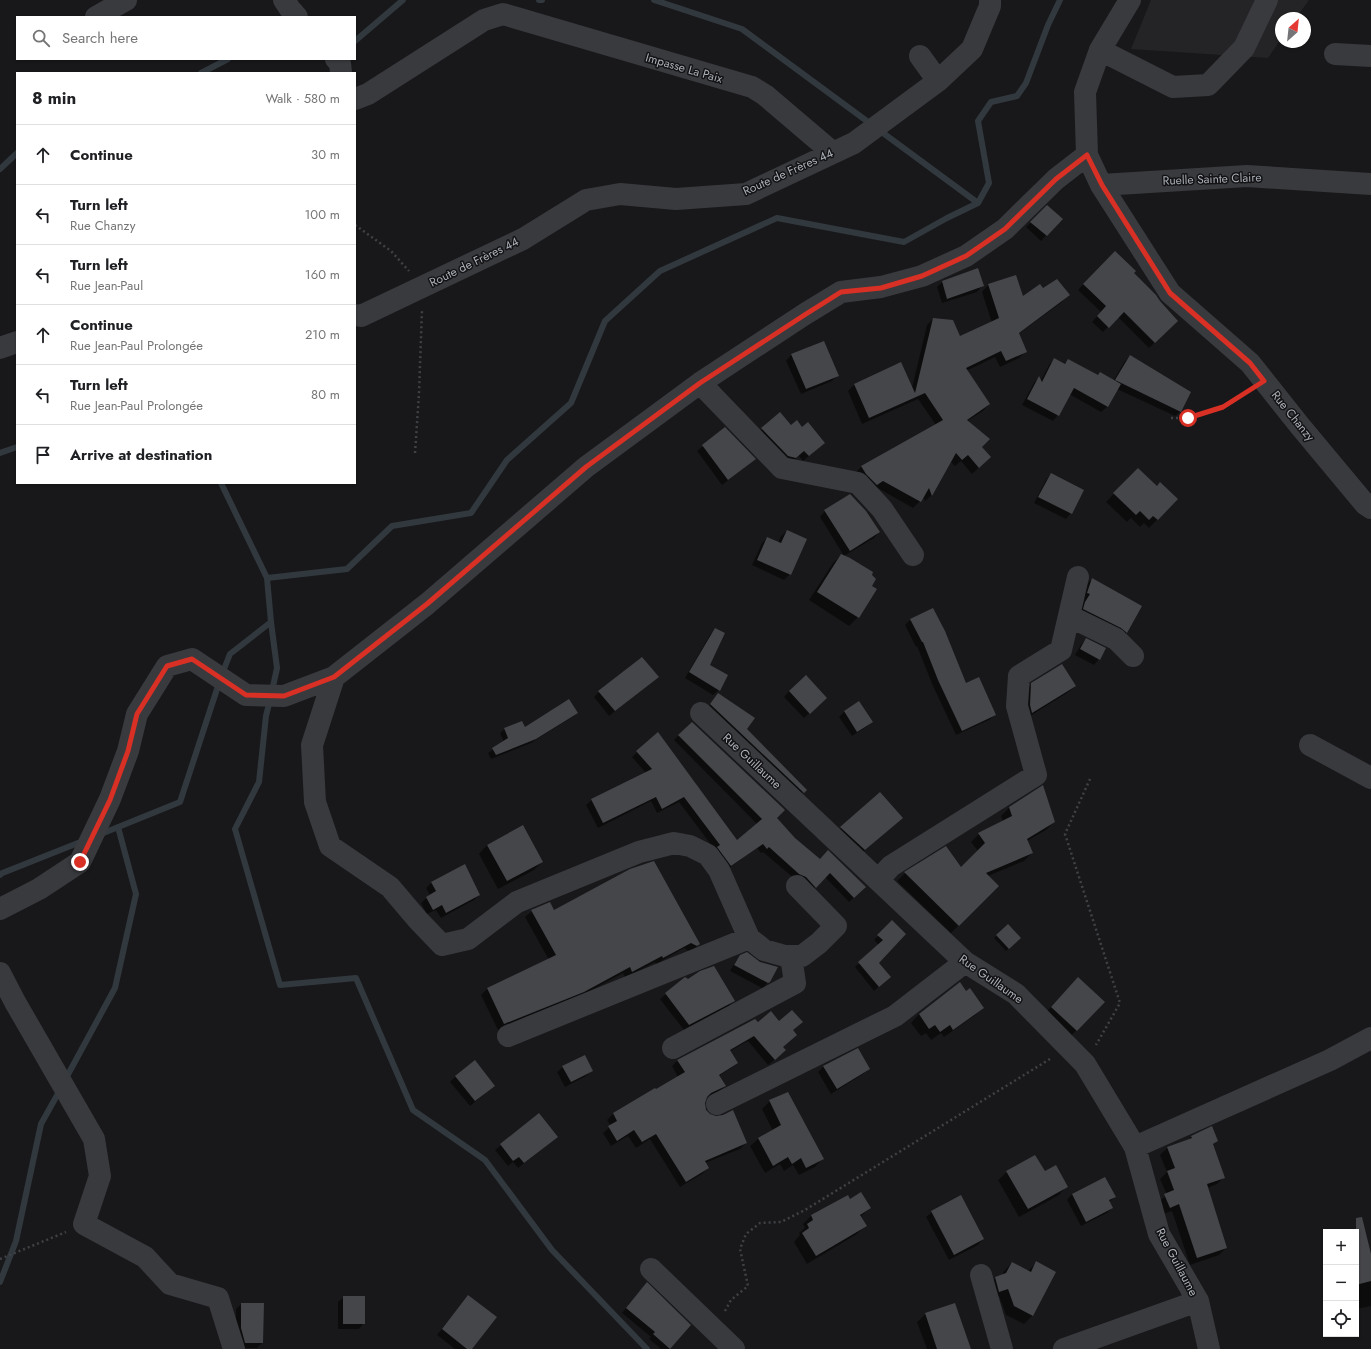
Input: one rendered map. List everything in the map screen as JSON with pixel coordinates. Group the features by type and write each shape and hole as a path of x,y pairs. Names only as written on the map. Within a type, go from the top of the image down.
{"street":[{"path":"98,16 126,0"},
{"path":"284,0 296,16"},
{"name":"Route de Frères 44","path":"356,315 361,316 522,239 586,200 620,194 676,200 746,194 832,152 854,143 938,81 972,49 990,6 990,0"},
{"path":"0,909 39,888 80,862 110,800 128,751 137,714 167,666 192,659 246,695 284,696 334,677 427,604 586,467 700,383 841,292 881,288 922,276 966,256 1005,229 1056,179 1087,155 1085,92 1100,50 1130,0"},
{"path":"1100,50 1173,87 1208,85 1244,48 1267,0"},
{"name":"Impasse La Paix","path":"356,99 368,94 484,20 503,14 752,87 765,95 832,152"},
{"path":"1335,54 1371,56"},
{"path":"920,56 938,81"},
{"path":"337,60 340,63 341,72"},
{"name":"Rue Chanzy","path":"1087,155 1102,185 1170,293 1250,363 1360,498 1371,508"},
{"name":"Ruelle Sainte Claire","path":"1102,185 1247,176 1371,184"},
{"path":"0,348 16,342"},
{"path":"700,383 782,468 858,483 882,508 912,555"},
{"path":"878,880 891,866 1036,775 1018,706 1018,676 1062,650 1078,577"},
{"path":"1069,616 1116,639 1133,656"},
{"path":"334,677 312,745 315,802 330,846 390,887 442,945 468,939 517,902 639,852 674,843 690,846 708,855 719,870 749,938 764,950 785,956 802,956 819,943 836,926 796,886"},
{"name":"Rue Guillaume","path":"701,713 965,962 1016,994 1070,1047 1085,1064 1134,1147 1159,1234 1198,1301 1209,1349"},
{"path":"1310,745 1371,778"},
{"path":"508,1036 749,938"},
{"path":"673,1048 795,983 791,956"},
{"path":"717,1104 895,1016 965,962"},
{"path":"0,973 7,1006 94,1139 100,1176 84,1224 145,1257 170,1284 218,1298 234,1349"},
{"path":"1134,1147 1330,1060 1371,1038"},
{"path":"651,1269 734,1349"},
{"path":"981,1275 1002,1349"},
{"path":"1064,1349 1198,1301"}],"path":[{"path":"356,226 391,251 422,287 419,394 415,453"},
{"path":"1171,418 1188,418 1223,407 1264,381"},
{"path":"1085,1064 1120,1003 1065,834 1090,779"},
{"path":"714,1330 730,1300 748,1286 740,1249 746,1234 760,1223 781,1222 805,1210 1070,1047"},
{"path":"0,1258 84,1224"}],"shaded area":[{"path":"1151,0 1309,0 1300,12 1275,12 1275,48 1268,58 1131,49"}],"building":[{"path":"1047,205 1063,219 1047,236 1030,222"},
{"path":"1115,251 1136,271 1134,273 1156,295 1178,321 1155,343 1124,312 1109,328 1097,316 1106,306 1083,284"},
{"path":"978,268 984,286 947,299 942,281"},
{"path":"1016,275 1023,296 1040,284 1043,288 1057,279 1070,295 1019,333 1027,352 1006,361 1001,351 966,368 990,404 967,420 990,439 982,447 991,457 979,468 968,455 962,460 956,453 932,496 929,488 921,502 883,481 877,485 866,474 861,466 943,420 925,393 869,418 854,384 901,362 915,393 933,318 953,320 960,336 999,318 988,284"},
{"path":"824,341 839,376 806,389 791,354"},
{"path":"1130,355 1191,392 1181,412 1115,380"},
{"path":"1054,358 1065,364 1068,359 1098,375 1100,372 1121,384 1108,407 1074,388 1059,416 1027,399 1039,376 1042,382"},
{"path":"780,412 791,425 797,420 802,427 808,422 825,443 809,456 804,451 796,458 788,456 761,428"},
{"path":"725,427 756,459 728,480 702,445"},
{"path":"1138,468 1157,486 1160,482 1178,499 1158,520 1153,516 1149,520 1140,511 1136,515 1113,493"},
{"path":"1051,473 1084,490 1072,514 1038,497"},
{"path":"850,494 866,511 880,532 850,551 824,510"},
{"path":"787,530 807,539 791,575 757,560 767,537 781,543"},
{"path":"841,554 873,572 872,575 876,579 872,586 877,589 859,618 817,592"},
{"path":"1092,578 1142,606 1127,633 1121,628 1083,609 1090,594 1087,593"},
{"path":"933,608 945,631 966,683 979,677 996,715 962,731 938,680 923,642 910,619"},
{"path":"715,628 725,633 710,665 728,675 720,691 689,672"},
{"path":"1086,638 1106,648 1100,660 1080,649"},
{"path":"642,657 659,677 615,711 598,691"},
{"path":"1062,664 1076,686 1032,713 1030,705 1031,683"},
{"path":"806,675 827,698 810,714 789,691"},
{"path":"718,693 755,718 747,729 807,790 804,793 710,704"},
{"path":"569,699 578,713 536,739 496,755 492,748 508,738 504,728 522,721 525,727"},
{"path":"859,701 873,722 857,732 844,711"},
{"path":"692,722 785,810 777,818 795,838 820,859 828,850 866,887 854,898 830,873 816,888 806,877 799,874 769,847 767,849 763,844 731,866 717,847 720,845 684,797 662,809 656,797 603,823 591,799 652,769 636,751 658,732 737,840 762,819 678,735"},
{"path":"1043,785 1055,822 1027,839 1033,853 986,873 999,886 959,926 904,872 946,846 961,867 985,843 978,833 1012,816 1009,807"},
{"path":"880,792 903,818 865,850 840,827"},
{"path":"523,825 543,862 507,881 487,845"},
{"path":"654,861 700,944 697,946 691,943 632,972 630,967 584,992 504,1024 487,988 556,955 531,910 550,902 554,910 630,869"},
{"path":"465,864 480,895 446,913 442,905 433,910 426,897 436,891 431,882"},
{"path":"892,920 906,934 879,963 891,977 879,987 858,962 883,940 877,935"},
{"path":"1008,924 1021,938 1009,949 996,935"},
{"path":"747,952 760,962 778,967 770,982 768,983 734,965 740,955"},
{"path":"714,966 735,1001 689,1025 665,993 685,977 688,979 700,971"},
{"path":"1078,977 1105,1002 1077,1031 1051,1007"},
{"path":"960,982 966,991 970,988 984,1008 953,1030 950,1025 940,1032 935,1025 929,1029 919,1014"},
{"path":"792,1010 803,1022 793,1030 797,1035 783,1047 786,1050 775,1060 754,1036 730,1050 738,1063 719,1075 726,1086 711,1093 707,1097 705,1103 706,1110 710,1114 716,1116 723,1115 733,1110 747,1143 705,1161 709,1168 686,1182 656,1134 642,1142 634,1130 617,1141 608,1126 617,1121 613,1113 685,1072 677,1060 755,1019 758,1022 771,1011 779,1021"},
{"path":"858,1048 870,1069 837,1089 823,1066"},
{"path":"585,1055 593,1071 571,1082 562,1066"},
{"path":"475,1060 495,1086 475,1101 455,1076"},
{"path":"788,1092 824,1159 806,1168 801,1158 792,1164 788,1157 773,1166 758,1138 781,1125 769,1100"},
{"path":"539,1113 558,1137 524,1163 519,1157 513,1161 500,1144"},
{"path":"1212,1126 1218,1141 1213,1144 1225,1178 1207,1184 1227,1248 1197,1258 1179,1204 1170,1208 1164,1194 1174,1190 1167,1171 1175,1168 1167,1147 1192,1138 1191,1136"},
{"path":"1035,1155 1045,1171 1056,1165 1068,1187 1028,1209 1006,1171"},
{"path":"1105,1177 1116,1197 1109,1200 1113,1208 1086,1222 1072,1194"},
{"path":"861,1192 871,1208 860,1215 867,1226 816,1256 802,1233 809,1228 807,1224 813,1220 811,1215 848,1195 850,1199"},
{"path":"961,1195 984,1239 954,1255 931,1211"},
{"path":"1362,1217 1371,1254 1371,1281 1359,1284 1359,1229 1356,1229 1356,1218"},
{"path":"1036,1261 1056,1272 1033,1316 1014,1306 1008,1289 999,1292 995,1277 1006,1273 1012,1262 1031,1272"},
{"path":"647,1282 691,1325 670,1349 653,1334 655,1332 626,1308"},
{"path":"468,1295 497,1317 472,1349 467,1349 442,1329"},
{"path":"343,1296 365,1296 365,1324 343,1324"},
{"path":"241,1303 264,1303 263,1343 245,1343 241,1328"},
{"path":"955,1303 971,1349 937,1349 925,1313"}],"waterway":[{"path":"356,40 403,0"},
{"path":"654,0 742,29 978,203"},
{"path":"267,578 347,569 392,526 471,513 507,460 571,403 605,321 660,271 777,218 904,242 978,203 989,183 978,121 991,102 1017,96 1026,83 1048,25 1060,0"},
{"path":"203,72 226,60"},
{"path":"0,169 16,154"},
{"path":"0,453 16,447"},
{"path":"221,484 267,578 277,668 272,691"},
{"path":"222,674 230,654 271,622"},
{"path":"101,834 180,802 219,683"},
{"path":"270,700 266,716 259,782 235,829 280,985 356,978 413,1110 485,1160 552,1250 647,1349"},
{"path":"65,1080 115,988 136,894 118,827"},
{"path":"0,875 83,841"},
{"path":"0,1282 16,1241 41,1124 60,1090"}],"route":[{"path":"80,862 110,800 128,751 137,714 167,666 192,659 246,695 284,696 334,677 427,604 586,467 700,383 841,292 881,288 922,276 966,256 1005,229 1056,179 1087,155 1102,185 1170,293 1250,363 1264,381 1223,407 1188,418"}]}
